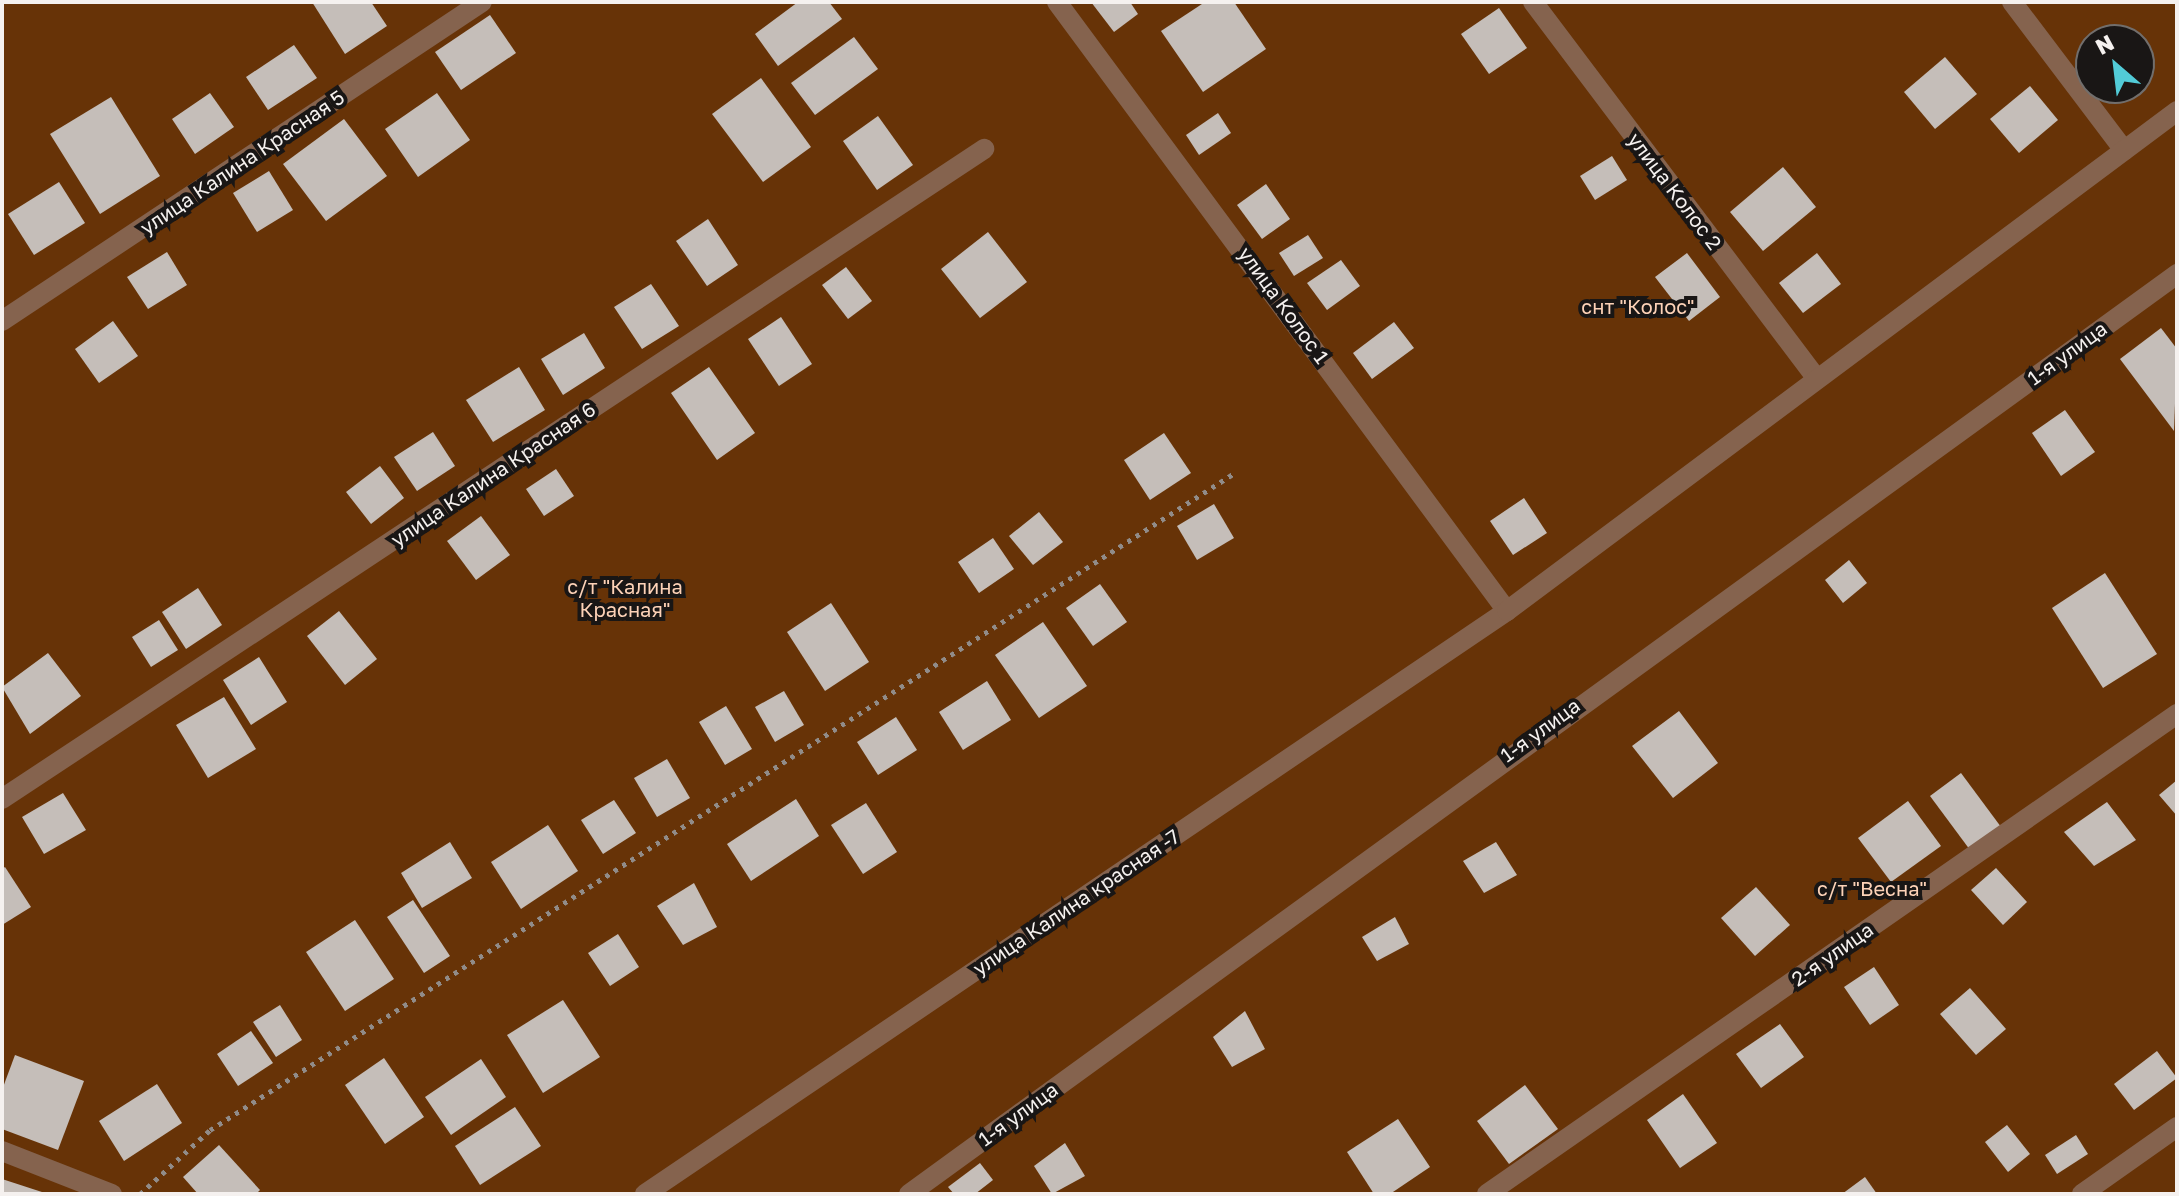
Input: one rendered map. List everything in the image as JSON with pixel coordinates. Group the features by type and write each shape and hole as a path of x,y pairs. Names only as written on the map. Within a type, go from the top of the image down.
{"street":[{"name":"улица Калина Красная 5","path":"2,321 482,2"},
{"name":"улица Колос 1","path":"1057,2 1507,611"},
{"name":"улица Колос 2","path":"1533,2 1817,379"},
{"path":"2012,2 2124,150"},
{"path":"1507,611 2177,111"},
{"name":"улица Калина Красная 6","path":"2,799 984,149"},
{"name":"1-я улица","path":"909,1194 2177,274"},
{"name":"улица Калина красная -7","path":"645,1194 1507,611"},
{"name":"2-я улица","path":"1487,1194 2177,714"},
{"path":"2082,1194 2177,1127"},
{"path":"2,1151 112,1194"}],"path":[{"path":"140,1194 210,1130 1233,474"}],"green space":[{"path":"2,2 2177,2 2177,1194 2,1194"}],"building":[{"path":"312,2 371,2 387,26 345,54"},
{"path":"798,2 829,2 842,19 778,66 755,34"},
{"path":"1091,2 1130,2 1138,14 1114,32"},
{"path":"1205,2 1234,2 1266,49 1203,92 1161,31"},
{"path":"1499,8 1527,48 1489,74 1461,34"},
{"path":"490,15 516,53 461,90 435,52"},
{"path":"854,37 878,69 815,115 791,83"},
{"path":"294,45 317,78 268,110 246,77"},
{"path":"1945,57 1977,94 1935,129 1904,92"},
{"path":"761,78 811,147 763,182 712,114"},
{"path":"2030,86 2058,120 2019,153 1990,119"},
{"path":"210,93 234,127 195,154 172,119"},
{"path":"437,93 470,140 418,177 385,129"},
{"path":"111,97 160,176 100,214 50,134"},
{"path":"1218,113 1231,133 1199,155 1186,135"},
{"path":"878,116 913,165 877,190 843,141"},
{"path":"344,119 387,176 326,221 283,164"},
{"path":"1612,156 1627,180 1595,200 1580,176"},
{"path":"1783,167 1816,207 1763,251 1730,212"},
{"path":"269,171 293,210 257,232 233,193"},
{"path":"59,182 85,223 34,255 8,214"},
{"path":"1266,184 1290,219 1262,239 1237,205"},
{"path":"708,219 738,265 707,286 676,241"},
{"path":"988,232 1027,282 980,318 941,269"},
{"path":"1308,235 1323,258 1294,276 1279,253"},
{"path":"167,252 187,285 148,309 127,277"},
{"path":"1687,253 1720,297 1689,321 1655,277"},
{"path":"1817,253 1841,284 1803,313 1779,283"},
{"path":"1341,260 1360,286 1327,310 1307,283"},
{"path":"846,267 872,301 848,319 822,285"},
{"path":"651,284 679,326 642,349 614,307"},
{"path":"781,317 812,364 779,386 748,339"},
{"path":"113,321 138,356 99,383 75,349"},
{"path":"1394,322 1414,348 1372,379 1353,353"},
{"path":"2161,328 2177,349 2174,431 2120,359"},
{"path":"584,333 605,368 563,395 541,359"},
{"path":"519,367 545,410 493,442 466,400"},
{"path":"709,367 755,433 717,460 671,393"},
{"path":"2065,410 2095,452 2061,476 2032,433"},
{"path":"433,432 455,466 417,491 394,457"},
{"path":"1164,433 1191,473 1150,500 1124,460"},
{"path":"380,466 404,498 371,524 346,492"},
{"path":"556,469 574,496 544,516 526,489"},
{"path":"1524,498 1547,533 1513,555 1490,521"},
{"path":"1214,504 1234,538 1197,560 1177,526"},
{"path":"1039,512 1063,542 1033,565 1009,536"},
{"path":"481,516 510,555 476,580 447,541"},
{"path":"993,538 1014,569 979,593 958,562"},
{"path":"1849,560 1867,583 1843,603 1825,580"},
{"path":"2105,573 2157,654 2103,688 2052,608"},
{"path":"1100,584 1127,622 1093,646 1066,608"},
{"path":"198,588 222,625 186,649 162,612"},
{"path":"831,603 869,662 825,691 787,632"},
{"path":"339,611 377,659 345,685 307,636"},
{"path":"159,620 178,650 151,667 132,637"},
{"path":"1043,622 1087,686 1039,718 995,655"},
{"path":"48,653 81,696 30,734 2,687"},
{"path":"259,657 287,702 251,725 223,680"},
{"path":"987,681 1011,720 963,750 939,712"},
{"path":"784,691 804,725 775,742 755,707"},
{"path":"224,697 256,749 208,778 176,725"},
{"path":"726,706 752,749 725,765 699,722"},
{"path":"1679,711 1718,763 1673,798 1632,746"},
{"path":"896,717 917,750 878,775 857,742"},
{"path":"667,759 690,798 657,817 634,778"},
{"path":"1961,773 2004,831 1973,854 1930,796"},
{"path":"2177,780 2177,816 2159,795"},
{"path":"63,793 86,830 44,854 22,817"},
{"path":"796,799 819,836 751,881 727,844"},
{"path":"614,800 636,833 603,854 581,820"},
{"path":"1908,801 1941,846 1891,882 1858,838"},
{"path":"2107,802 2136,840 2094,866 2064,832"},
{"path":"866,803 897,852 863,874 831,825"},
{"path":"548,825 578,871 521,909 491,862"},
{"path":"450,842 472,878 422,908 401,873"},
{"path":"1496,842 1517,875 1484,893 1463,861"},
{"path":"5,867 31,907 2,925 2,869"},
{"path":"1996,868 2027,902 2003,925 1971,890"},
{"path":"694,883 717,927 683,945 657,906"},
{"path":"1756,887 1790,925 1755,956 1721,918"},
{"path":"413,900 450,956 424,973 387,917"},
{"path":"1395,917 1409,944 1377,961 1362,937"},
{"path":"355,920 394,979 345,1011 306,952"},
{"path":"618,934 639,967 610,986 588,953"},
{"path":"1874,967 1899,1005 1870,1025 1844,987"},
{"path":"1970,988 2006,1029 1976,1055 1940,1014"},
{"path":"563,1000 600,1057 543,1093 507,1035"},
{"path":"280,1005 302,1040 276,1057 253,1022"},
{"path":"1245,1011 1265,1049 1232,1067 1213,1037"},
{"path":"1780,1024 1804,1057 1761,1088 1736,1054"},
{"path":"251,1031 273,1063 238,1086 217,1054"},
{"path":"2157,1051 2177,1078 2134,1110 2114,1084"},
{"path":"15,1055 84,1081 58,1150 2,1129 2,1090"},
{"path":"384,1058 424,1117 385,1144 345,1085"},
{"path":"481,1059 506,1097 451,1135 425,1097"},
{"path":"157,1084 182,1123 124,1161 99,1121"},
{"path":"1525,1085 1558,1129 1509,1164 1477,1121"},
{"path":"1683,1094 1717,1143 1680,1168 1647,1120"},
{"path":"515,1107 541,1146 480,1185 455,1146"},
{"path":"1398,1119 1430,1167 1390,1194 1374,1194 1347,1152"},
{"path":"2007,1125 2030,1154 2008,1172 1985,1142"},
{"path":"2076,1135 2088,1154 2057,1174 2045,1155"},
{"path":"1065,1143 1085,1176 1052,1194 1034,1166"},
{"path":"219,1145 260,1190 256,1194 198,1194 183,1177"},
{"path":"980,1163 993,1180 975,1194 954,1194 948,1187"},
{"path":"1865,1177 1877,1194 1842,1194"},
{"path":"2,1179 45,1193 45,1194 2,1194"}],"park label":[{"name":"снт \"Колос\"","path":"1638,306"},
{"name":"с/т \"Калина Красная\"","path":"625,598"},
{"name":"с/т \"Весна\"","path":"1872,888"}]}
